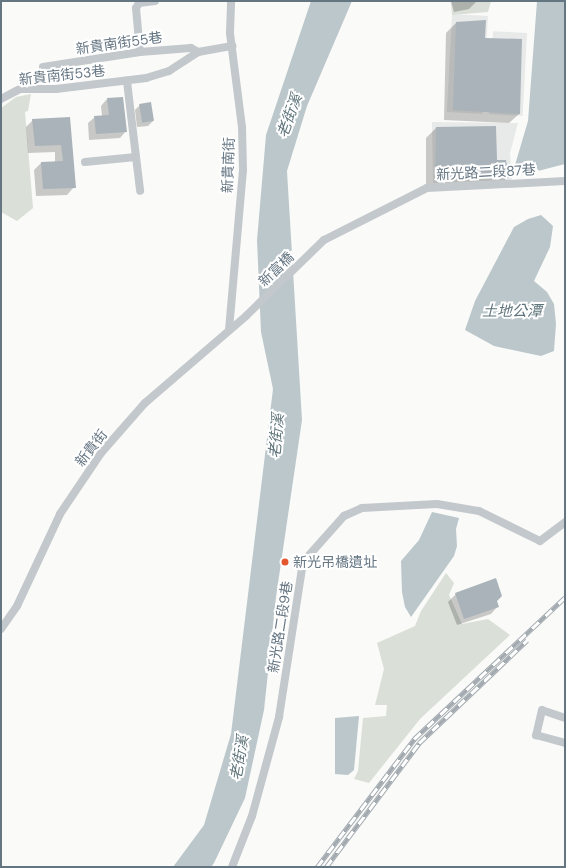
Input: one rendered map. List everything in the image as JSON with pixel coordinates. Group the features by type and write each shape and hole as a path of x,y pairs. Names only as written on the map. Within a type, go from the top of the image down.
{"street":[{"path":"140,52 136,8 139,3 155,1"},
{"name":"新貴南街","path":"229,330 242,170 242,127 232,46 231,1"},
{"name":"新貴南街53巷","path":"1,99 20,89 56,89 127,81 169,71 198,52 232,46"},
{"name":"新貴南街55巷","path":"43,67 140,52 191,48 198,52"},
{"name":"新貴南街53巷","path":"127,81 140,191"},
{"path":"85,162 136,157"},
{"name":"新光路二段87巷","path":"324,240 427,188 565,181"},
{"name":"新富橋","path":"246,316 324,240"},
{"name":"新貴街","path":"1,629 17,606 60,514 101,453 146,403 246,316"},
{"name":"新光路二段9巷","path":"232,867 252,816 279,717 303,562 344,516 362,508 437,504 479,511 540,541 565,522"},
{"path":"565,718 542,710 536,735 565,743"}],"shaded area":[{"path":"451,1 491,1 488,12 452,15"},
{"path":"452,14 488,16 483,114 447,112"},
{"path":"493,31 527,33 523,116 489,114"},
{"path":"31,94 28,111 25,112 33,208 17,221 1,212 1,108 16,97"},
{"path":"432,122 518,123 510,153 512,180 433,183"},
{"path":"446,573 454,583 449,595 462,624 488,619 510,635 420,719 369,783 354,779 358,771 363,718 386,716 387,705 375,705 384,669 377,643 415,626 421,611"}],"water":[{"name":"老街溪","path":"311,1 352,1 307,106 287,171 302,420 276,597 264,710 245,798 214,863 211,867 173,867 204,825 231,734 273,389 261,332 257,240 266,135"},
{"path":"537,1 565,1 565,164 534,172 515,165 528,121"},
{"name":"土地公潭","path":"541,215 553,226 550,247 534,281 547,292 554,304 556,324 554,351 541,356 494,346 465,330 475,301 514,227 528,219"},
{"path":"432,512 459,518 456,529 457,546 454,556 411,617 405,607 402,592 401,561 419,540"},
{"path":"359,716 354,770 348,775 335,774 335,718"}],"building":[{"path":"486,20 485,38 522,39 520,114 453,110 456,22"},
{"path":"123,97 127,132 96,134 94,116 109,115 107,98"},
{"path":"151,102 154,121 142,123 139,104"},
{"path":"70,117 76,188 43,189 41,162 63,161 61,145 35,146 32,119"},
{"path":"496,126 497,160 506,160 509,178 435,179 436,127"},
{"path":"496,578 502,596 497,601 499,607 464,619 455,593"}],"railway":[{"path":"317,867 414,739 565,597"},
{"path":"326,867 419,743 527,640"}],"place":[{"name":"新光吊橋遺址","path":"285,562"}]}
